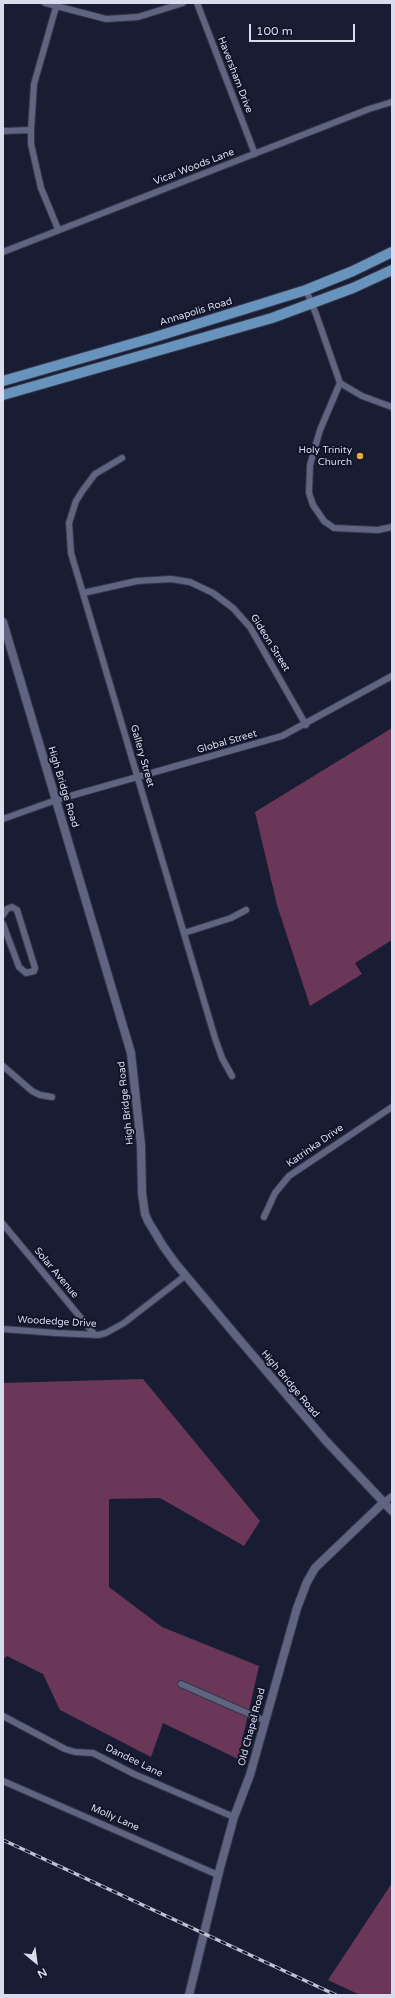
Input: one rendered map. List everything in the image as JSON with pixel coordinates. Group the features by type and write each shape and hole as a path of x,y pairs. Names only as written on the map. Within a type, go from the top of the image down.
{"main road":[{"name":"Annapolis Road","path":"3,381 152,338 306,290 353,271 392,252"},
{"path":"3,395 272,318 353,288 392,270"}],"street":[{"path":"45,3 106,19 138,16 183,3"},
{"name":"Haversham Drive","path":"197,3 254,154"},
{"path":"56,6 34,84 30,130 31,144 41,188 58,230"},
{"name":"Vicar Woods Lane","path":"3,252 369,109 392,102"},
{"path":"3,131 30,130"},
{"path":"306,290 340,383 362,396 392,407"},
{"path":"340,383 320,430 310,465 309,493 313,505 324,521 334,528 378,530 392,527"},
{"name":"Gallery Street","path":"122,458 95,474 82,490 72,509 69,531 71,553 222,1058 232,1076"},
{"name":"Gideon Street","path":"83,593 137,581 171,579 190,582 213,593 233,608 250,627 306,725"},
{"name":"High Bridge Road","path":"3,622 131,1053 141,1145 142,1188 145,1214 153,1231 163,1246 186,1275 310,1423 392,1511"},
{"name":"Global Street","path":"3,819 56,800 282,736 306,725 392,676"},
{"path":"3,915 8,909 12,908 17,910 35,968 34,971 26,973 19,967 5,937 3,924"},
{"path":"184,933 231,918 246,910"},
{"path":"3,1066 32,1091 40,1095 52,1096"},
{"name":"Katrinka Drive","path":"264,1217 275,1193 289,1176 392,1108"},
{"name":"Solar Avenue","path":"3,1224 96,1334"},
{"name":"Woodedge Drive","path":"3,1329 96,1334 117,1328 186,1275"},
{"name":"Old Chapel Road","path":"189,1995 218,1875 234,1817 250,1775 264,1720 297,1608 310,1575 324,1558 392,1496"},
{"path":"181,1684 264,1720"},
{"name":"Dandee Lane","path":"3,1716 65,1748 75,1752 93,1753 134,1774 234,1817"},
{"name":"Molly Lane","path":"3,1781 218,1875"}],"shaded area":[{"path":"392,728 392,940 355,963 362,974 310,1006 277,905 255,812"},
{"path":"143,1379 260,1521 244,1546 160,1498 109,1499 109,1587 162,1627 259,1666 238,1759 163,1723 151,1757 60,1710 43,1674 7,1656 3,1659 3,1383"},
{"path":"392,1883 392,1995 360,1995 328,1980"}],"railway":[{"path":"3,1840 336,1995"}],"place":[{"name":"Holy Trinity Church","path":"360,456"}]}
